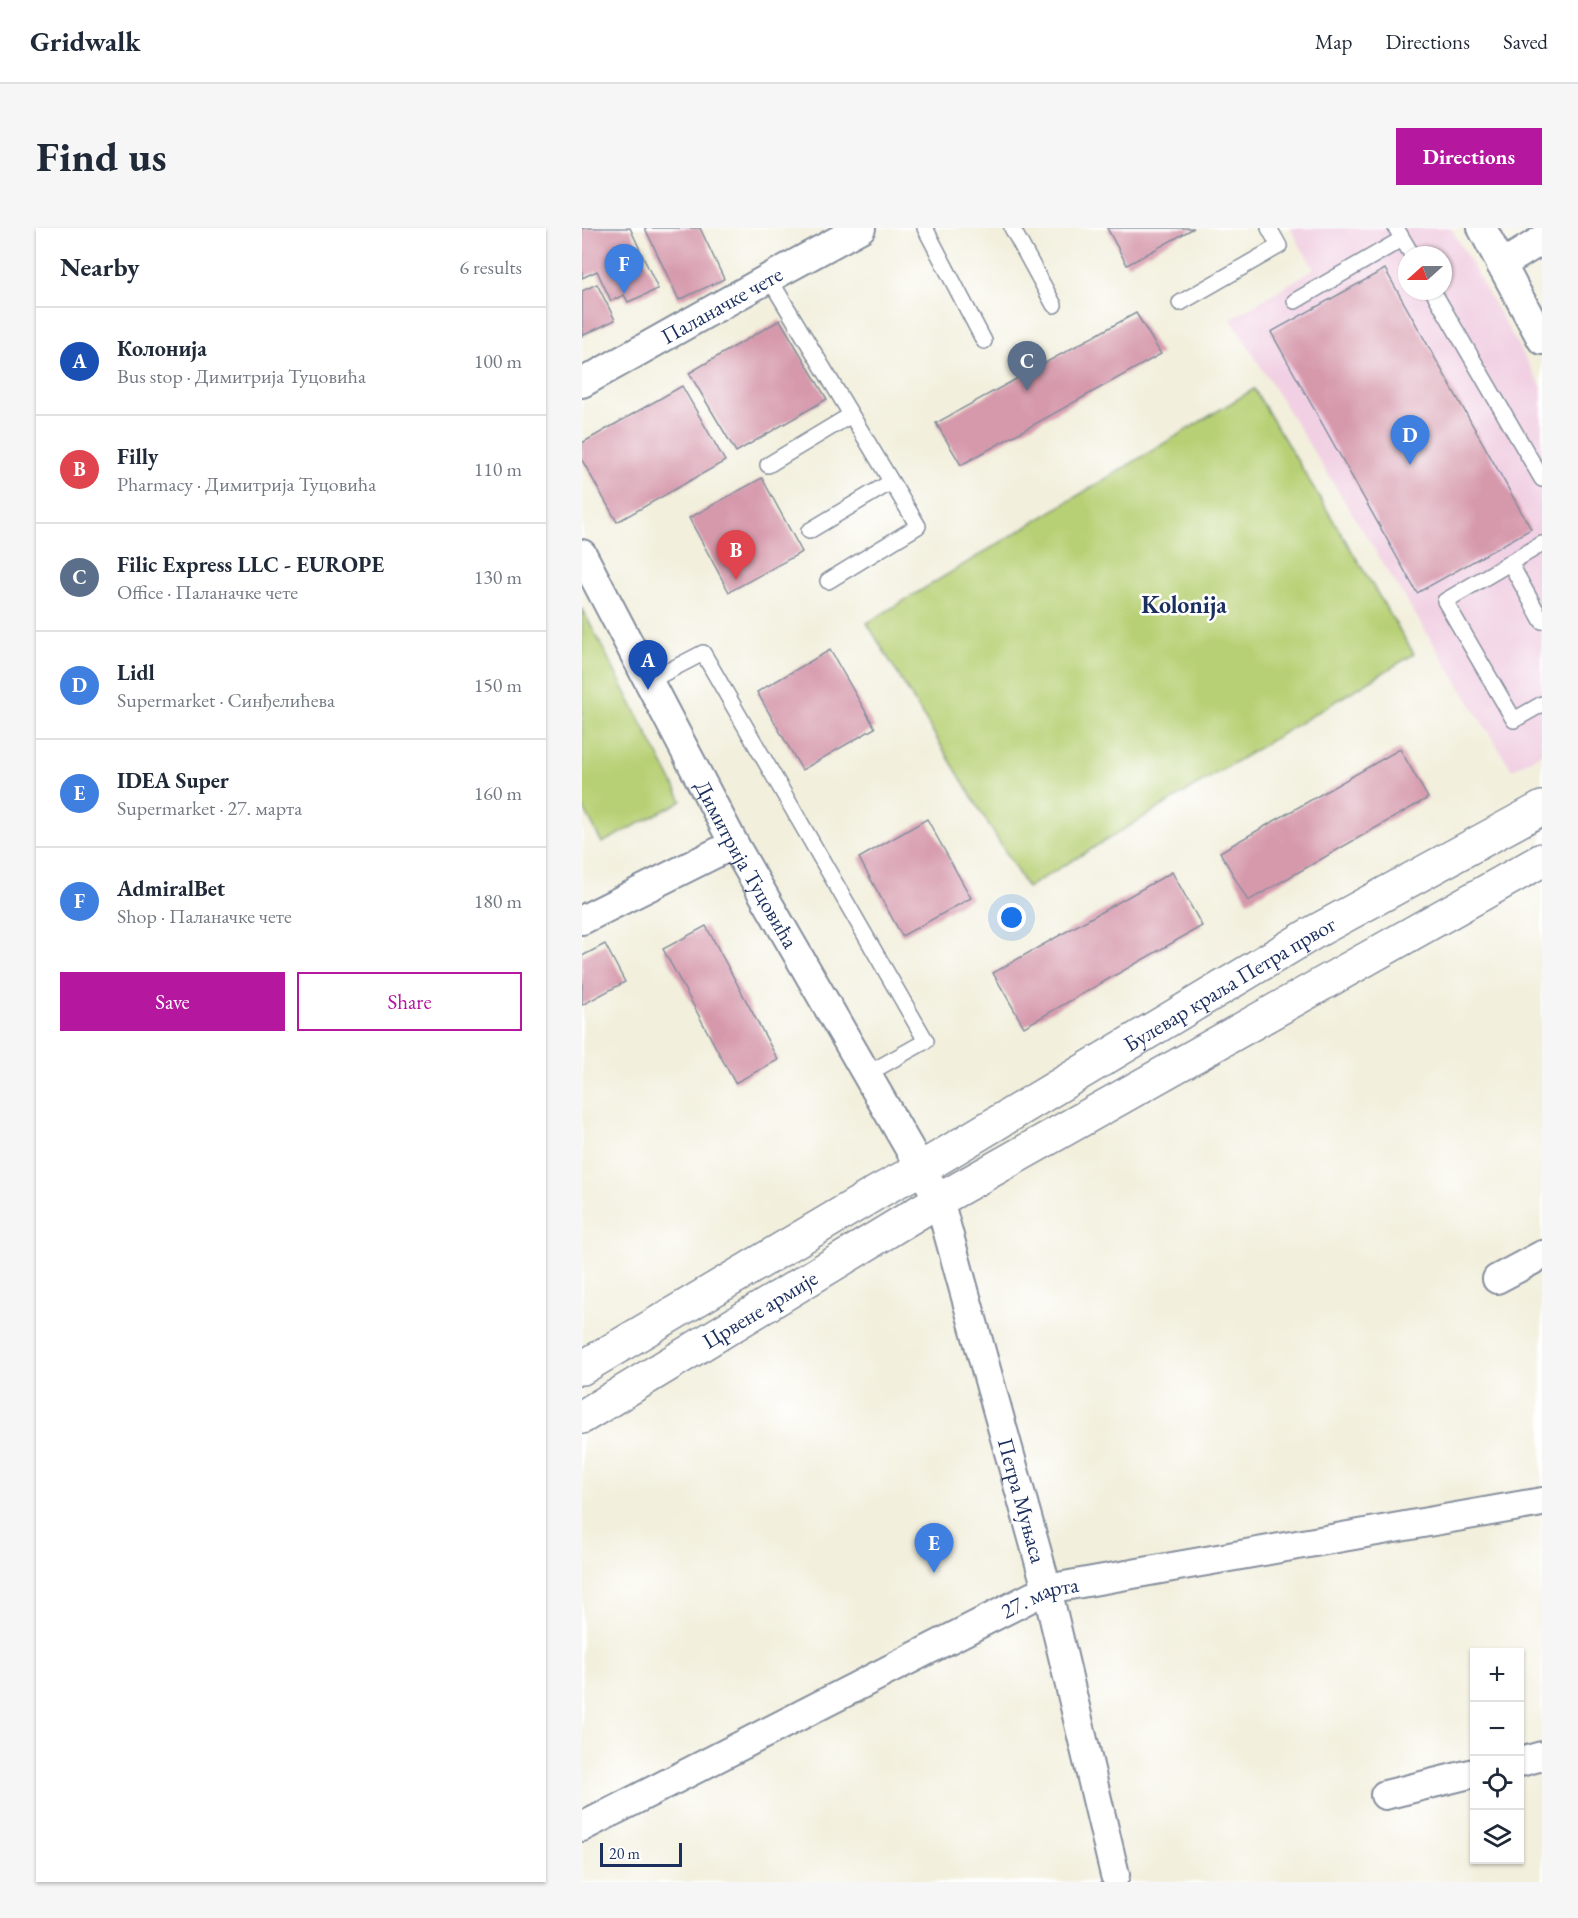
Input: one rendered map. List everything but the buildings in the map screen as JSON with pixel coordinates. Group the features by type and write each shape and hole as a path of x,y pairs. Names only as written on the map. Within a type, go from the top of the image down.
{"main road":[{"name":"Булевар краља Петра првог","path":"922,1168 1311,934 1542,808"},
{"name":"Булевар краља Петра првог","path":"939,1200 1542,860"},
{"name":"Црвене армије","path":"582,1368 922,1168"},
{"name":"Црвене армије","path":"582,1417 939,1200"}],"street":[{"name":"Паланачке чете","path":"582,383 861,228"},
{"path":"1482,228 1542,340"},
{"path":"1501,264 1542,240"},
{"name":"Димитрија Туцовића","path":"583,560 734,844 922,1168"},
{"path":"582,920 734,844"},
{"name":"Петра Муњаса","path":"922,1168 939,1200 1047,1589 1114,1875"},
{"path":"1497,1279 1542,1255"},
{"name":"27. марта","path":"582,1827 1047,1589 1542,1503"},
{"path":"1524,1760 1542,1756"},
{"path":"1385,1795 1470,1774"}],"lane":[{"path":"925,228 984,341"},
{"path":"1012,228 1054,305"},
{"path":"1180,303 1279,246 1269,228"},
{"path":"1295,301 1399,233 1407,246"},
{"path":"769,278 918,526 828,581"},
{"path":"1438,300 1542,479"},
{"path":"768,465 851,415"},
{"path":"809,531 891,482"},
{"path":"1542,544 1445,601 1514,720 1542,704"},
{"path":"1510,563 1542,621"},
{"path":"649,681 703,653 926,1041 867,1074"}],"shaded area":[{"path":"1290,228 1451,228 1542,388 1542,753 1512,770 1231,319 1314,269"}],"green space":[{"path":"1254,389 1414,654 1027,888 867,623"},
{"path":"582,608 682,801 602,843 582,805"}],"place":[{"name":"AdmiralBet","path":"624,294"},
{"name":"Filic Express LLC - EUROPE","path":"1027,391"},
{"name":"Lidl","path":"1410,465"},
{"name":"Filly","path":"736,580"},
{"name":"Колонија","path":"648,690"},
{"name":"IDEA Super","path":"934,1573"}],"district":[{"name":"Kolonija","path":"1184,604"}]}
